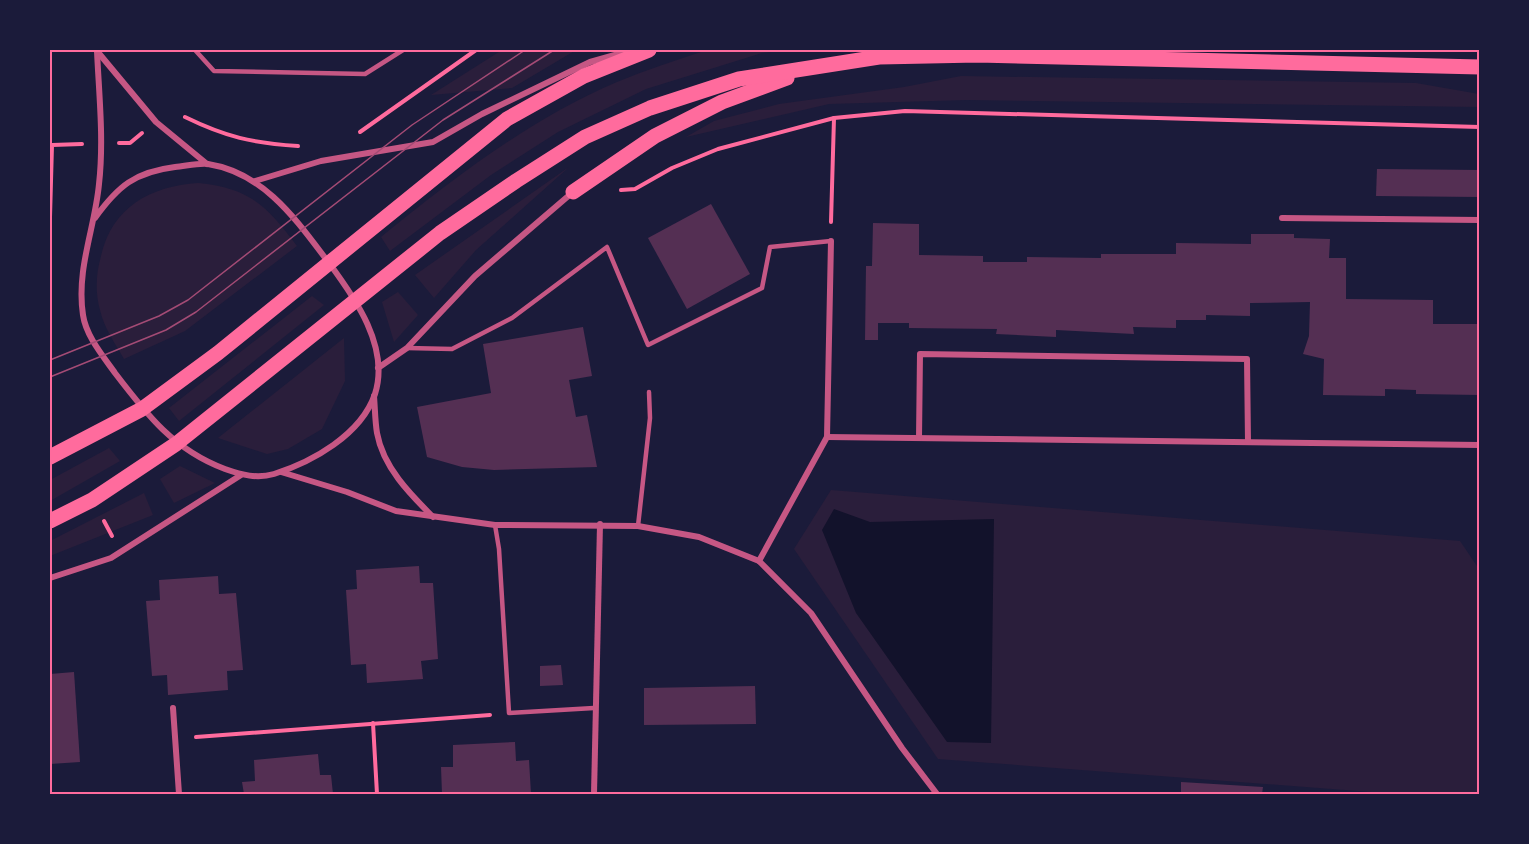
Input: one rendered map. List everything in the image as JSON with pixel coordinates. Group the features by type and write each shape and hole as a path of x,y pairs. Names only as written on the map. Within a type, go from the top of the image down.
{"main road":[{"path":"50,457 142,409 218,353 328,261 507,118 584,76 649,50"},
{"path":"50,521 93,500 176,444 440,233 585,137 650,108 739,79 879,57 978,55 1479,67"},
{"path":"573,192 655,136 703,111 823,64"}],"street":[{"path":"97,50 156,122 207,164 255,182 295,218 357,300 369,326 378,368 374,396 377,434 384,453 404,489 433,518"},
{"path":"97,50 99,182 94,218 83,262 81,287 83,318 94,343 142,409 176,444 208,463 241,475 263,477 318,456 361,418 374,396"},
{"path":"255,182 321,161 433,142 482,114 590,62 638,50"},
{"path":"94,218 110,198 143,173 207,164"},
{"path":"378,368 407,348 476,276 573,192"},
{"path":"1282,218 1479,220"},
{"path":"759,561 827,437 831,241"},
{"path":"919,438 920,354 1247,359 1248,442"},
{"path":"827,437 1479,445"},
{"path":"281,471 347,492 396,511 433,518 495,525 639,526 699,537 759,561 812,613 902,748 937,795"},
{"path":"50,578 111,558 241,475"},
{"path":"594,795 594,708 600,524"},
{"path":"173,708 179,795"}],"lane":[{"path":"195,50 214,71 365,74 403,50"},
{"path":"407,348 452,349 512,318 608,247 648,345 762,288 770,247 831,241"},
{"path":"639,526 650,392"},
{"path":"495,525 499,549 509,713 594,708"}],"path":[{"path":"356,135 476,50"},
{"path":"615,190 635,189 672,168 718,149 834,118 905,111 1479,128"},
{"path":"178,113 222,134 253,143 300,146"},
{"path":"831,241 834,118"},
{"path":"175,738 509,713"},
{"path":"373,723 377,795"}],"shaded area":[{"path":"502,50 576,50 512,88 431,95"},
{"path":"707,50 789,50 762,53 646,89 558,132 491,175 390,251 381,237 494,151 554,114 617,82"},
{"path":"961,76 1416,83 1479,94 1479,107 967,100 829,104 686,137 714,121 779,104 904,87"},
{"path":"569,167 476,250 434,298 415,275"},
{"path":"198,183 231,189 256,201 276,220 297,246 185,331 124,359 104,323 97,296 98,270 106,239 114,224 136,202 165,189"},
{"path":"398,292 418,315 394,342 382,302"},
{"path":"312,296 324,305 179,421 169,408"},
{"path":"344,338 345,381 322,429 288,449 267,454 218,438"},
{"path":"109,448 120,461 50,501 50,480"},
{"path":"180,466 215,483 174,503 160,479"},
{"path":"831,490 1460,541 1479,569 1479,794 1397,794 938,759 794,549"},
{"path":"144,493 153,515 50,556 50,541"},
{"path":"834,509 870,522 994,519 991,743 947,742 856,613 822,530"}],"building":[{"path":"1377,169 1480,170 1480,197 1376,196"},
{"path":"711,204 750,274 687,309 648,238"},
{"path":"873,223 919,224 919,255 983,256 983,262 1027,262 1027,257 1101,258 1101,254 1176,254 1176,243 1251,244 1251,234 1294,234 1294,238 1330,239 1329,258 1346,258 1346,299 1433,300 1433,324 1480,324 1480,395 1416,394 1416,390 1385,389 1385,396 1323,395 1324,359 1303,354 1309,336 1310,302 1250,303 1250,316 1206,315 1206,320 1176,320 1176,328 1133,327 1134,334 1056,330 1056,337 996,334 997,329 909,328 909,323 878,323 878,340 865,340 866,266 872,266"},
{"path":"583,327 592,376 569,380 576,417 587,415 597,467 494,470 462,467 427,457 417,407 491,393 483,344"},
{"path":"419,566 420,583 433,583 438,659 421,661 423,679 367,683 366,664 351,665 346,590 357,589 356,570"},
{"path":"218,576 219,594 236,593 243,670 227,671 228,690 168,695 167,675 152,676 146,601 160,600 159,580"},
{"path":"561,665 563,685 540,686 540,666"},
{"path":"74,672 80,762 50,764 50,674"},
{"path":"755,686 756,724 644,725 644,688"},
{"path":"515,742 516,761 529,760 531,794 442,794 441,767 453,767 453,745"},
{"path":"318,754 320,775 331,775 333,794 244,794 242,782 255,781 254,760"},
{"path":"1181,782 1263,787 1262,794 1181,794"}],"tram line":[{"path":"50,360 159,316 188,300 412,125 525,50"},
{"path":"50,377 166,330 196,312 443,120 554,50"}]}
